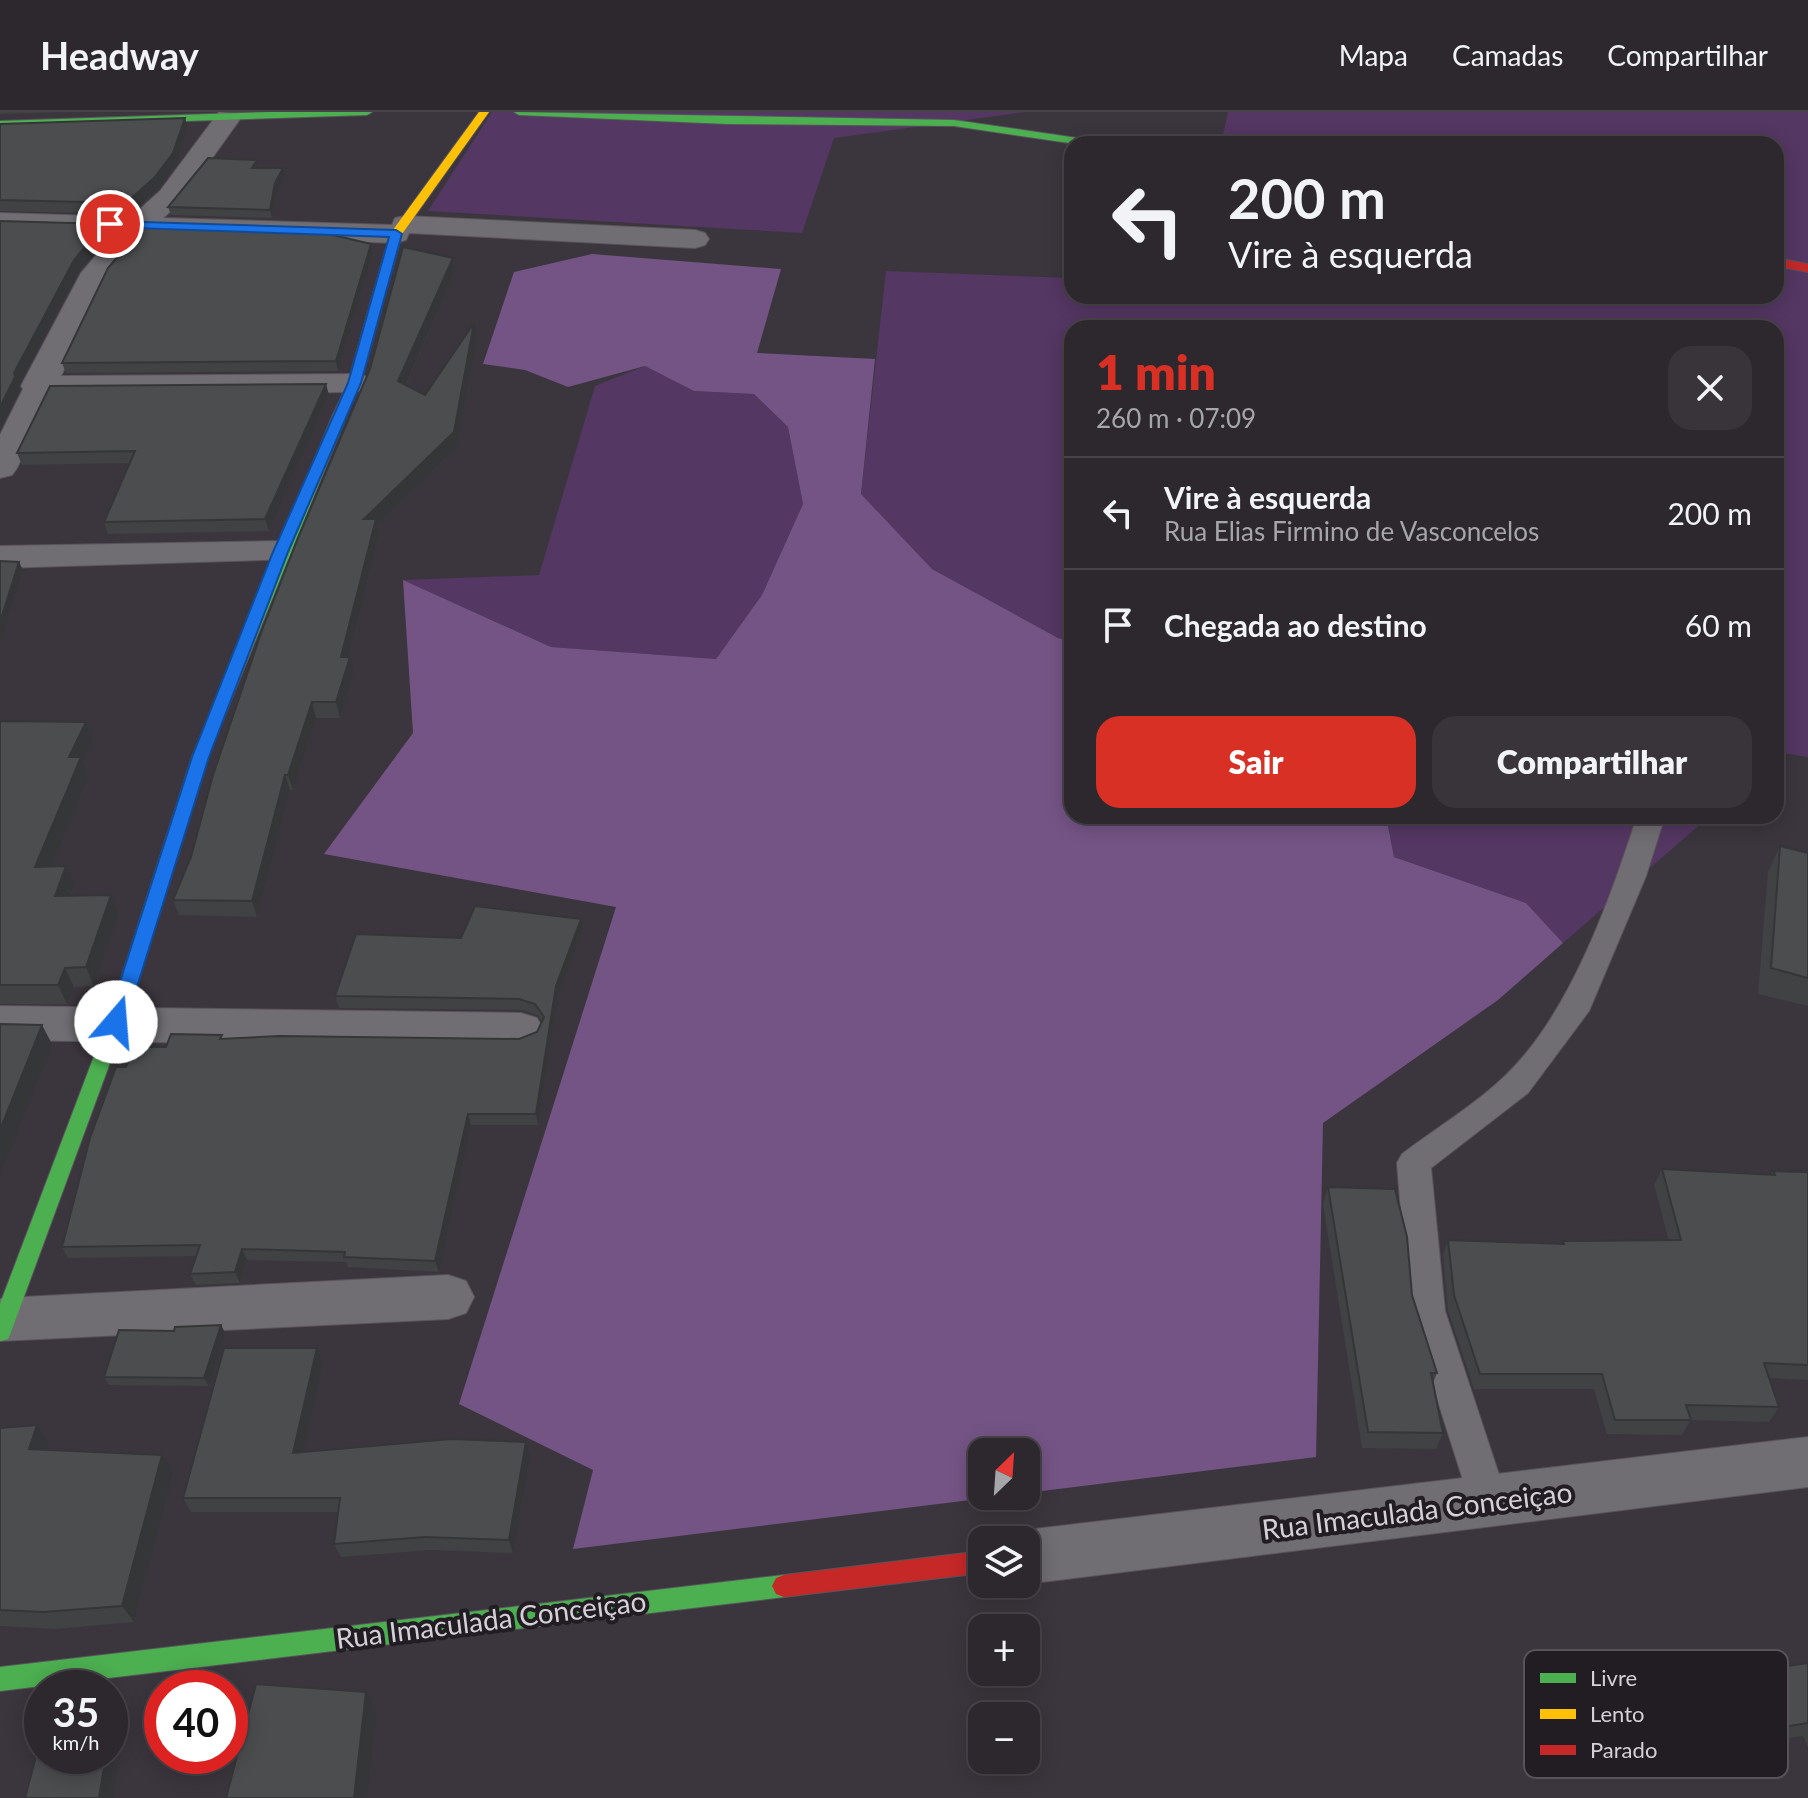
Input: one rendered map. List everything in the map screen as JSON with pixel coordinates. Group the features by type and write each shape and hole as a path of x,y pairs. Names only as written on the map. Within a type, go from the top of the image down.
{"street":[{"path":"0,124 367,112"},
{"path":"448,1297 2,1326 116,1022 200,757 281,552 354,383 400,229 484,112"},
{"path":"519,112 727,121 954,123 1064,139"},
{"path":"0,468 37,386 96,273 138,225 170,197 230,115"},
{"path":"0,221 695,239"},
{"path":"1784,264 1808,268"},
{"path":"37,386 354,383"},
{"path":"0,557 281,552"},
{"path":"0,1023 116,1022 521,1030"},
{"name":"Rua Imaculada Conceiçao","path":"1040,1555 1808,1462"},
{"name":"Rua Imaculada Conceiçao","path":"0,1679 968,1564"}],"lane":[{"path":"1489,1502 1427,1311 1414,1163 1517,1084 1578,1003 1632,876 1648,824"}],"shaded area":[{"path":"492,112 1026,112 834,138 802,233 428,211"},
{"path":"1228,112 1808,112 1808,757 1784,753 1784,320 1064,320 1064,640 932,569 861,494 886,271 1064,278 1064,304 1784,304 1784,136 1223,136"},
{"path":"592,254 781,269 757,353 875,359 861,494 932,569 1064,640 1064,824 1388,824 1394,857 1526,903 1563,943 1498,1000 1323,1123 1316,1457 1040,1491 1040,1438 968,1438 968,1500 573,1549 593,1470 459,1404 616,907 324,854 413,733 403,580 551,647 716,659 762,595 803,504 788,427 754,394 694,391 645,366 568,387 525,370 483,364 514,272"},
{"path":"645,366 694,391 754,394 788,427 803,504 762,595 716,659 551,647 403,580 539,575 595,386"},
{"path":"1388,824 1701,824 1563,943 1526,903 1394,857"}],"building":[{"path":"185,118 173,153 154,178 126,203 0,200 0,124"},
{"path":"208,158 257,160 252,168 283,168 275,183 270,210 168,207"},
{"path":"0,221 105,224 74,260 14,373 15,377 0,407"},
{"path":"143,227 329,234 371,244 336,361 62,363 108,268"},
{"path":"403,247 453,258 398,381 425,395 474,323 454,432 364,519 376,519 341,657 350,657 336,702 312,702 288,775 285,775 252,901 173,900 191,857 213,775 262,630 370,369"},
{"path":"326,384 265,519 104,522 135,451 17,453 50,386"},
{"path":"0,561 19,562 0,622"},
{"path":"0,721 86,722 69,757 81,757 35,867 66,866 55,896 111,895 86,967 65,968 58,985 0,985"},
{"path":"1780,846 1808,853 1808,978 1771,968"},
{"path":"475,906 581,919 556,986 536,1114 468,1114 435,1261 344,1257 345,1252 242,1249 235,1272 190,1274 200,1245 62,1247 90,1138 116,1067 126,1067 134,1047 166,1047 171,1034 222,1035 220,1039 279,1036 519,1039 537,1032 544,1017 535,1004 519,999 335,996 356,934 461,938"},
{"path":"0,1024 42,1025 0,1130"},
{"path":"1662,1169 1775,1175 1773,1171 1808,1172 1808,1365 1764,1363 1779,1407 1686,1405 1691,1420 1615,1420 1602,1374 1480,1374 1454,1295 1448,1240 1564,1244 1563,1241 1681,1240"},
{"path":"1328,1187 1395,1189 1407,1237 1412,1295 1437,1373 1431,1373 1443,1433 1368,1432"},
{"path":"221,1325 204,1378 104,1377 119,1330 174,1331 175,1327"},
{"path":"224,1348 317,1348 293,1453 451,1439 526,1442 509,1540 425,1537 334,1544 340,1498 183,1498"},
{"path":"37,1425 29,1449 162,1455 122,1606 43,1612 0,1610 0,1428"},
{"path":"1808,1663 1808,1723 1788,1726 1788,1666"},
{"path":"256,1684 366,1692 354,1798 226,1798 232,1774 248,1774 248,1714"},
{"path":"31,1774 103,1774 99,1798 25,1798"}],"traffic: fast":[{"path":"0,124 367,112"},
{"path":"519,112 727,121 954,123 1064,139"},
{"path":"0,1332 116,1022 200,757 339,417"},
{"path":"0,1679 784,1586"}],"traffic: slow":[{"path":"339,417 354,383 396,234 484,112"}],"traffic: jam":[{"path":"1784,264 1808,268"},
{"path":"784,1586 968,1564"}],"route":[{"path":"110,224 396,234 354,383 281,552 200,757 116,1022"}]}
